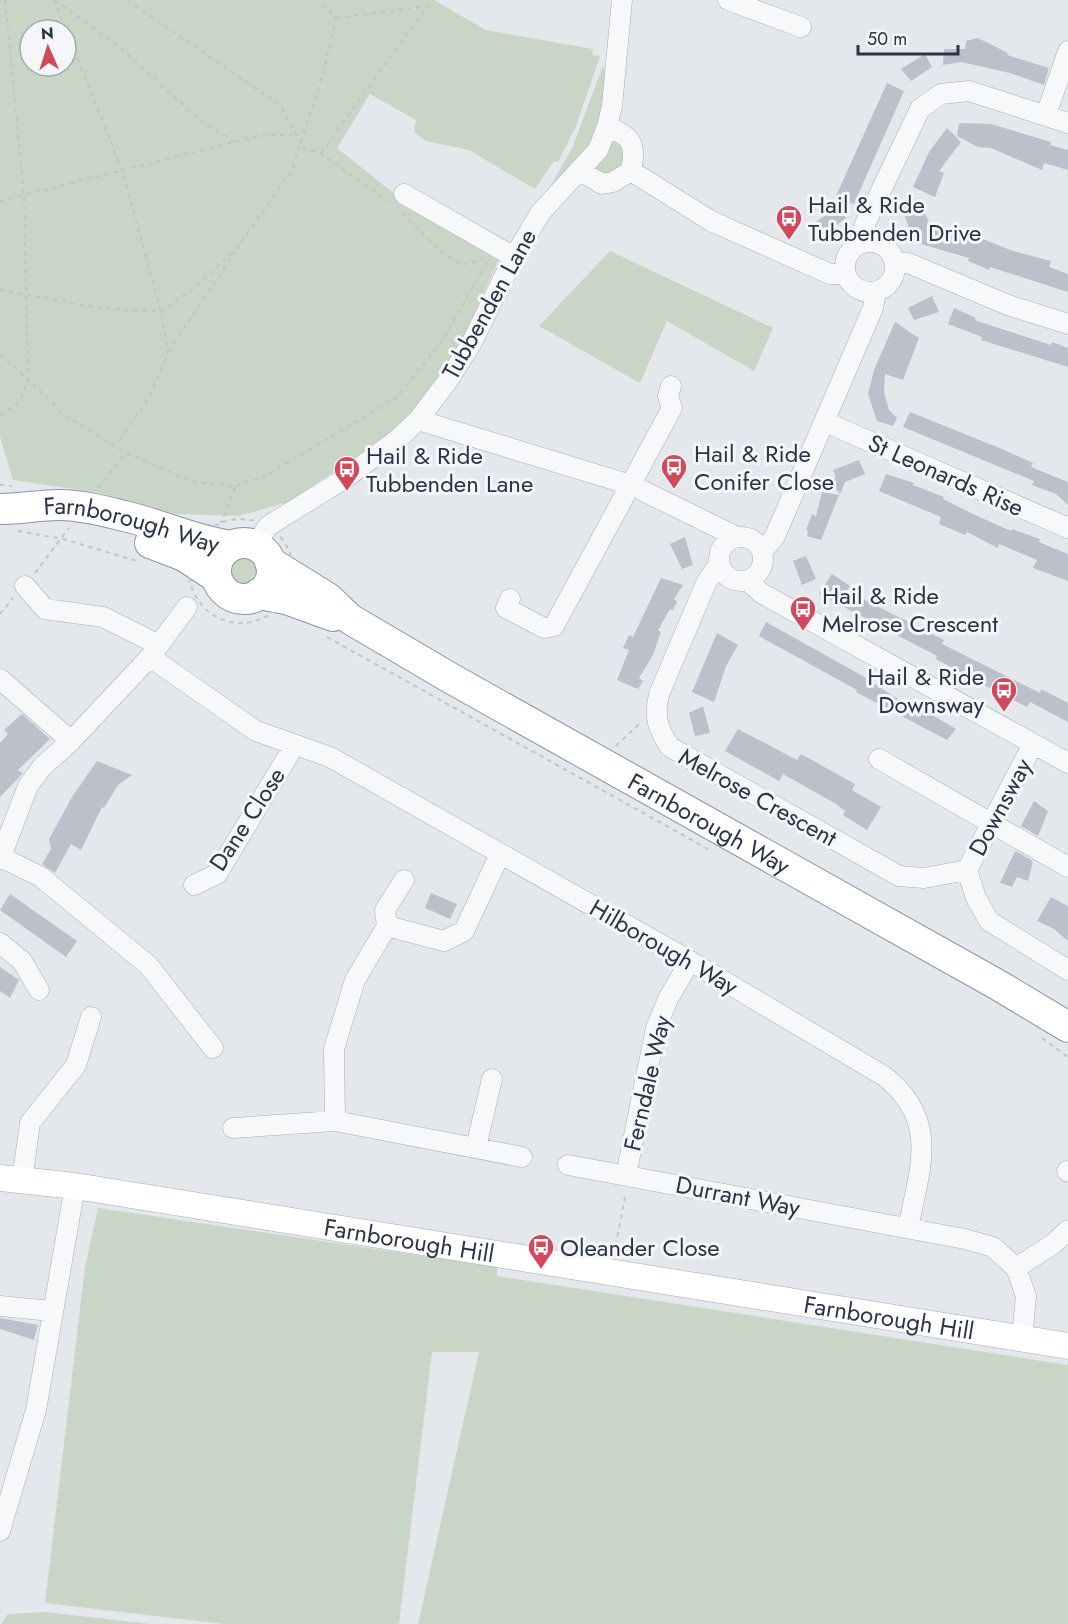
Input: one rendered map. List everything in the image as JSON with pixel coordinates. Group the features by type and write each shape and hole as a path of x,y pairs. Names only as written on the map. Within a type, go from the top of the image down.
{"highway":[{"name":"Farnborough Way","path":"14,516 60,505 103,511 144,521 207,542 244,544 328,598 350,620"},
{"name":"Farnborough Way","path":"14,516 68,530 109,530 173,551 203,580 233,596 250,598 258,594 286,599 350,620 557,741 998,985 1068,1028"},
{"path":"203,580 218,560 244,544 270,580 258,594"}],"main road":[{"name":"Farnborough Hill","path":"11,1179 75,1186 1068,1346"}],"street":[{"name":"Tubbenden Lane","path":"244,544 268,526 344,479 398,439 418,420 471,344 502,252 598,150 608,127 622,0"},
{"path":"728,0 801,27"},
{"path":"1046,115 1068,51"},
{"path":"861,243 870,242 886,247 896,263 891,282 876,292 859,290 851,285 845,274 846,257 861,243 865,224 920,109 941,94 969,91 1068,123"},
{"path":"579,170 602,184 613,182 631,171 634,156 633,143 621,132 608,127"},
{"path":"631,171 711,221 830,274 845,274"},
{"path":"398,202 502,252"},
{"path":"896,263 908,264 1008,305 1068,324"},
{"path":"748,581 758,575 763,564 764,551 775,536 825,422 873,309 876,292"},
{"path":"510,599 507,608 544,628 554,626 672,408 668,396 671,386"},
{"path":"418,420 631,485 737,537 746,537 756,542 764,551"},
{"name":"St Leonards Rise","path":"825,422 1068,528"},
{"path":"655,709 659,694 707,580 719,564 720,551 727,542 737,537"},
{"path":"719,564 725,574 736,580 748,581 771,598 1068,763"},
{"name":"Hilborough Way","path":"25,585 45,609 103,617 154,651 256,731 330,757 690,961 875,1070 908,1098 920,1125 922,1143 908,1228"},
{"path":"187,607 154,651 71,741 42,767 28,786 1,858 40,877 148,965 213,1048"},
{"path":"0,679 71,741"},
{"name":"Melrose Crescent","path":"655,709 657,729 670,747 899,876 924,878 967,870"},
{"name":"Downsway","path":"967,870 1033,744"},
{"name":"Dane Close","path":"194,885 217,874 294,746"},
{"path":"879,759 1068,867"},
{"path":"387,926 444,941 464,931 500,854"},
{"path":"967,870 976,898 989,921 1068,970"},
{"path":"335,1121 334,1049 355,980 387,926 385,910 404,880"},
{"path":"0,943 22,961 39,990"},
{"name":"Ferndale Way","path":"626,1175 660,1017 690,961"},
{"path":"11,1179 30,1123 76,1065 91,1017"},
{"path":"476,1147 492,1079"},
{"path":"233,1128 335,1121 522,1156"},
{"name":"Durrant Way","path":"568,1165 908,1228 986,1245 1002,1253 1016,1268"},
{"path":"0,1531 36,1410 75,1186"},
{"path":"1022,1338 1026,1296 1016,1268 1053,1244 1068,1230"},
{"path":"0,1306 52,1311"}],"path":[{"path":"0,417 21,400 28,379 24,296 24,193 5,0"},
{"path":"55,0 125,51 190,110 236,141"},
{"path":"55,0 122,170 161,312 168,353"},
{"path":"127,0 281,106 304,149 312,153 320,153 398,202 440,251 461,265 502,252"},
{"path":"319,0 336,18"},
{"path":"320,153 432,0"},
{"path":"336,18 428,6"},
{"path":"116,446 148,398 168,353 292,170 324,70 336,18"},
{"path":"0,201 24,193 258,136 297,134"},
{"path":"0,290 99,308 161,312 198,285 238,247"},
{"path":"0,354 63,414 126,453 194,482 236,486 265,476 396,398 441,343 502,252"},
{"path":"97,490 126,453"},
{"path":"236,486 244,544"},
{"path":"14,516 68,530 138,561"},
{"path":"0,614 68,530"},
{"path":"180,577 203,580"},
{"path":"320,633 716,854"},
{"path":"615,747 655,709"},
{"path":"1039,1036 1068,1057"},
{"path":"610,1271 628,1186 626,1175"}],"green space":[{"path":"0,0 434,0 486,30 593,49 592,55 600,56 576,126 558,162 554,161 535,189 469,150 426,141 414,132 416,120 370,94 337,148 396,195 499,260 444,379 399,428 288,502 239,516 176,514 100,493 13,480 0,437"},
{"path":"603,66 607,87 599,123 579,160 543,200 573,146"},
{"path":"614,140 626,152 618,172 607,178 597,172 596,166"},
{"path":"610,251 773,328 754,371 667,321 640,383 539,326"},
{"path":"244,551 257,557 263,570 257,583 244,589 231,583 225,570 231,557"},
{"path":"98,1208 497,1267 497,1276 1068,1365 1068,1624 418,1624 479,1352 432,1352 399,1624 224,1624 45,1603 85,1267"},
{"path":"45,1612 151,1624 1,1624 8,1614"}],"building":[{"path":"978,38 1008,53 1007,55 1049,68 1044,85 1010,73 961,62 943,65 944,49 965,49 966,41"},
{"path":"925,54 932,67 911,81 901,69"},
{"path":"887,83 904,91 854,204 836,196"},
{"path":"959,123 991,124 1051,142 1050,145 1068,150 1068,170 1044,163 1042,170 991,148 978,147 957,136"},
{"path":"947,128 961,142 939,171 944,173 935,197 913,187 929,152"},
{"path":"919,198 931,228 978,241 980,238 1013,251 1051,261 1049,267 1068,274 1068,292 990,267 989,270 968,261 969,258 914,242 901,205"},
{"path":"840,206 846,218 821,236 811,225"},
{"path":"932,296 939,312 914,320 908,308"},
{"path":"954,308 976,318 974,320 1051,345 1052,342 1068,348 1068,367 981,340 982,337 948,324"},
{"path":"895,322 919,338 903,380 885,374 884,392 889,410 897,418 893,426 877,421 868,394 874,370"},
{"path":"910,412 1002,449 1033,463 1031,467 1068,482 1068,505 1056,494 1032,485 1034,481 903,427"},
{"path":"859,460 865,474 845,482 840,494 830,480 836,477 833,470"},
{"path":"886,474 914,483 913,485 944,497 943,499 975,515 1011,531 1012,529 1040,539 1039,542 1068,554 1068,581 1033,568 1037,560 999,544 998,548 967,532 965,535 939,524 941,517 879,491"},
{"path":"822,492 839,495 821,540 807,536 808,531 806,530 812,514 816,516"},
{"path":"685,537 693,565 682,569 670,544"},
{"path":"806,556 816,579 802,585 793,561"},
{"path":"832,574 850,586 847,591 944,640 942,644 1040,693 1041,689 1068,703 1068,722 1030,702 1027,707 978,682 936,659 937,656 819,594"},
{"path":"661,578 683,585 674,599 677,602 673,610 670,609 658,630 661,632 653,655 639,678 643,681 638,689 617,680 629,650 623,648 629,635 633,637"},
{"path":"766,622 861,675 910,707 912,703 956,729 947,740 856,692 857,690 759,636"},
{"path":"717,633 738,645 726,666 714,702 692,692"},
{"path":"703,706 710,733 695,736 689,713"},
{"path":"22,714 50,739 18,770 23,773 0,797 0,743 8,734 4,730"},
{"path":"738,729 797,760 801,754 855,784 852,790 881,807 867,830 843,815 845,811 836,804 783,774 779,781 725,751"},
{"path":"97,761 132,775 118,785 104,808 102,807 81,850 71,844 55,873 42,864 51,849 49,839 72,797"},
{"path":"1034,801 1048,811 1038,836 1021,826"},
{"path":"1015,851 1033,861 1028,881 1017,877 1012,887 1000,883"},
{"path":"431,893 457,904 450,919 425,908"},
{"path":"10,894 77,941 66,957 0,910"},
{"path":"1051,897 1068,906 1068,941 1054,929 1037,921"},
{"path":"0,967 19,980 10,998 0,991"},
{"path":"0,1318 38,1325 34,1340 0,1329"}],"place":[{"name":"Hail & Ride Tubbenden Drive","path":"789,241"},
{"name":"Hail & Ride Conifer Close","path":"674,490"},
{"name":"Hail & Ride Tubbenden Lane","path":"347,492"},
{"name":"Hail & Ride Melrose Crescent","path":"803,632"},
{"name":"Hail & Ride Downsway","path":"1004,713"},
{"name":"Oleander Close","path":"541,1270"}]}
